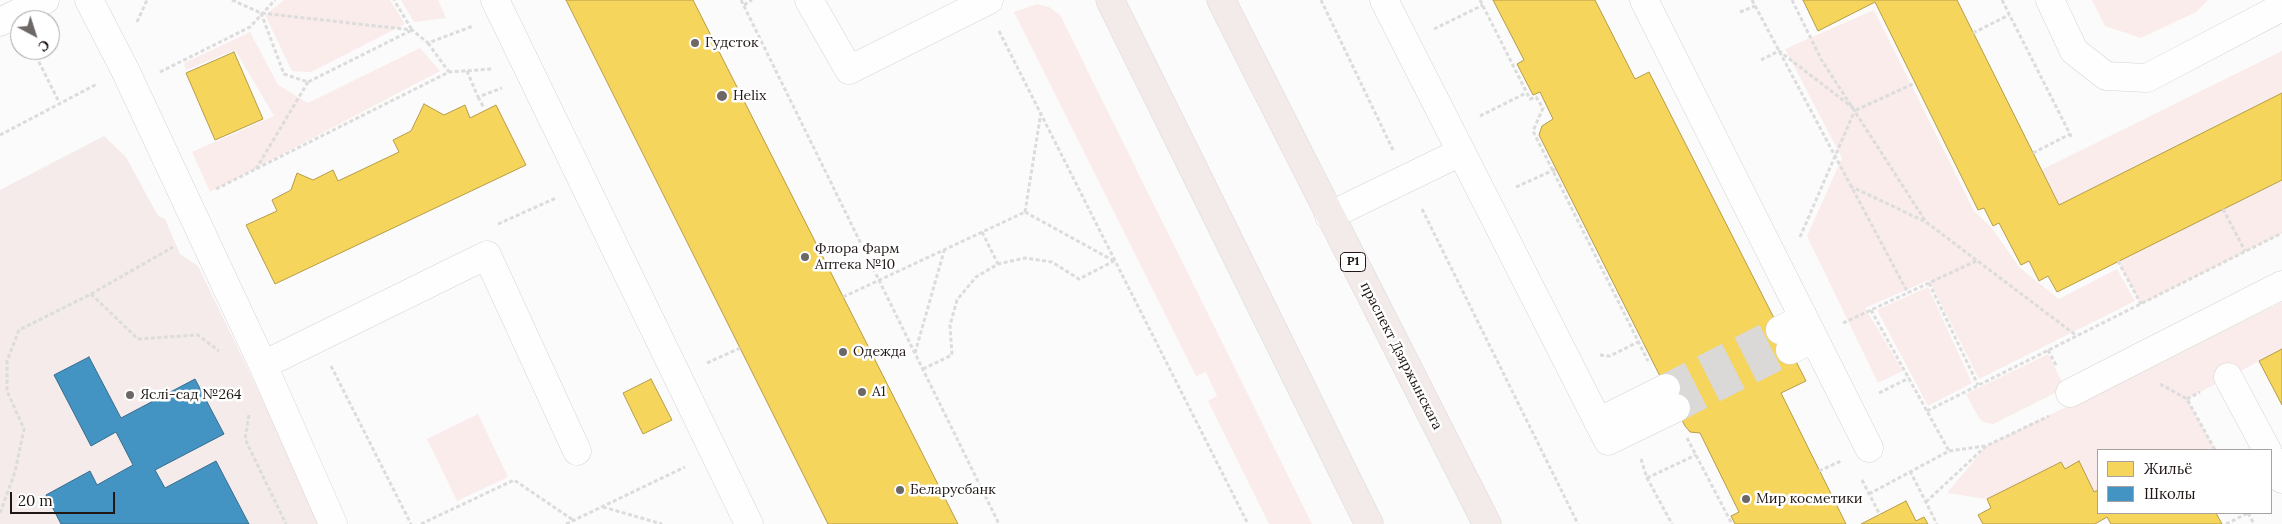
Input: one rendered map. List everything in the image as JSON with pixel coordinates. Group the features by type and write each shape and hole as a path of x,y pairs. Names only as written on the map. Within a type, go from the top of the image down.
{"main road":[{"path":"1110,0 1369,524"},
{"name":"праспект Дзяржынскага","path":"1221,0 1486,524"}],"lane":[{"path":"0,22 44,0"},
{"path":"89,0 125,70 263,365 333,524"},
{"path":"809,0 849,70 987,1"},
{"path":"1384,0 1608,441 1670,399"},
{"path":"1644,0 1797,334 1869,448"},
{"path":"2050,0 2074,51 2106,76 2147,78 2282,7"},
{"path":"498,8 749,524"},
{"path":"1329,216 1461,152"},
{"path":"263,365 487,255 577,451"},
{"path":"2070,393 2282,284"},
{"path":"2228,377 2266,449"},
{"path":"2272,460 2282,479"}],"path":[{"path":"135,27 147,0"},
{"path":"232,0 261,13 412,30"},
{"path":"0,135 125,70 151,76 250,27 275,0"},
{"path":"394,0 412,30 428,43 449,72"},
{"path":"741,0 999,524"},
{"path":"744,5 752,0"},
{"path":"1321,0 1393,151"},
{"path":"1480,0 1526,93 1530,99 1536,97 1543,108 1533,131 1732,524"},
{"path":"1752,0 1908,293"},
{"path":"1792,0 1821,59 1856,110 1926,222"},
{"path":"2002,0 2072,138"},
{"path":"987,1 1114,261 1248,524"},
{"path":"1428,32 1482,5"},
{"path":"1740,12 1755,6"},
{"path":"428,43 498,8"},
{"path":"261,13 284,74 308,82"},
{"path":"1973,33 2009,15"},
{"path":"255,170 308,82 412,30"},
{"path":"1779,51 1856,110"},
{"path":"1761,60 1779,51"},
{"path":"38,60 60,104"},
{"path":"210,192 449,72 498,69 531,76"},
{"path":"467,71 484,108"},
{"path":"478,98 531,76"},
{"path":"1800,237 1834,156 1856,110 1914,83"},
{"path":"1472,119 1526,93"},
{"path":"1025,212 1041,112"},
{"path":"2033,153 2070,134"},
{"path":"1510,190 1556,169"},
{"path":"494,227 584,185"},
{"path":"1850,186 1926,222 2077,336"},
{"path":"1422,209 1578,524"},
{"path":"2223,209 2245,251"},
{"path":"843,298 1025,212"},
{"path":"1025,212 1114,261"},
{"path":"982,232 998,264"},
{"path":"1927,411 2282,233"},
{"path":"0,513 15,472 24,429 7,391 7,361 19,330 91,294 177,245"},
{"path":"915,354 944,250"},
{"path":"923,369 952,355 950,325 957,300 976,277 998,264 1025,258 1052,262 1079,279 1114,261"},
{"path":"1843,323 1978,260"},
{"path":"2118,261 2141,304"},
{"path":"1929,283 1978,386"},
{"path":"91,294 138,339 198,335 220,352"},
{"path":"1871,310 1949,451"},
{"path":"317,340 411,524"},
{"path":"704,364 740,348"},
{"path":"1879,393 1909,378"},
{"path":"2155,382 2187,399 2214,449"},
{"path":"250,412 245,439 286,524"},
{"path":"1869,494 1949,451 1986,446"},
{"path":"1640,454 1647,478 1672,524"},
{"path":"1647,478 1696,455"},
{"path":"566,524 687,467"},
{"path":"1910,471 1937,524"},
{"path":"422,524 514,480 573,521"},
{"path":"603,507 662,524"},
{"path":"2226,524 2246,514"}],"shaded area":[{"path":"284,0 390,0 405,24 311,72 292,71 265,15"},
{"path":"401,0 438,0 446,18 414,22"},
{"path":"2092,0 2208,0 2196,12 2141,38 2105,26"},
{"path":"1037,4 1049,7 1060,15 1312,524 1269,524 1208,401 1217,396 1206,372 1196,376 1014,12"},
{"path":"1874,10 1974,211 1991,227 2020,268 2059,299 2117,269 2135,301 1979,379 1929,280 1865,308 1903,371 1878,383 1807,236 1842,158 1785,49"},
{"path":"250,32 278,85 308,103 420,48 440,71 210,192 192,152 274,116 235,50 186,70 184,63"},
{"path":"2282,51 2282,93 2059,205 2041,170"},
{"name":"Яслі-сад №264","path":"104,136 126,157 158,216 165,219 180,254 198,266 323,524 0,524 0,190"},
{"path":"2282,180 2282,233 2141,304 2118,261"},
{"path":"1928,287 1972,383 1928,406 1877,310"},
{"path":"2282,302 2282,349 2187,399 2214,449 2097,449 2097,490 2094,492 2079,462 2065,469 2061,462 1987,499 1947,493 1986,446"},
{"path":"2048,354 2065,388 1993,424 1983,422 1979,418 1966,394"},
{"path":"478,414 508,477 457,501 427,439"}],"building: Жильё":[{"path":"566,0 693,0 958,524 828,524"},
{"path":"1493,0 1595,0 1635,79 1649,72 1806,381 1781,393 1846,524 1735,524 1731,516 1739,512 1700,433 1690,432 1685,426 1539,135 1542,126 1553,119 1540,92 1533,95 1517,64 1524,60"},
{"path":"1803,0 1957,0 2059,205 2282,93 2282,180 2057,292 2048,276 2039,281 2029,261 2021,265 1999,223 1993,226 1984,208 1978,210 1875,2 1818,31"},
{"path":"234,52 263,119 215,140 186,73"},
{"path":"424,104 444,115 465,105 470,118 496,105 526,165 275,284 246,225 277,211 272,200 291,190 297,173 313,180 333,170 338,181 399,152 393,140 411,131"},
{"path":"2282,349 2282,405 2259,361"},
{"path":"651,379 672,420 643,434 623,393"},
{"path":"2079,461 2094,492 2097,490 2097,514 2217,514 2222,524 2111,524 2107,517 2095,524 1983,524 1978,515 1991,508 1987,499 2061,462 2065,469"},
{"path":"1906,501 1916,521 1924,517 1928,524 1861,524"}],"building: Школы":[{"path":"89,357 121,418 195,379 224,434 155,470 165,488 216,461 249,524 61,524 46,495 90,471 97,485 133,465 116,432 91,446 54,375"}],"tunnel":[{"path":"1666,388 1780,330"},
{"path":"1676,408 1790,350"}],"place":[{"name":"Гудсток","path":"695,43"},
{"name":"Helix","path":"722,96"},
{"name":"Флора Фарм Аптека №10","path":"805,257"},
{"name":"Одежда","path":"843,352"},
{"name":"A1","path":"862,392"},
{"name":"Яслі-сад №264","path":"130,395"},
{"name":"Беларусбанк","path":"900,490"},
{"name":"Мир косметики","path":"1746,499"}]}
